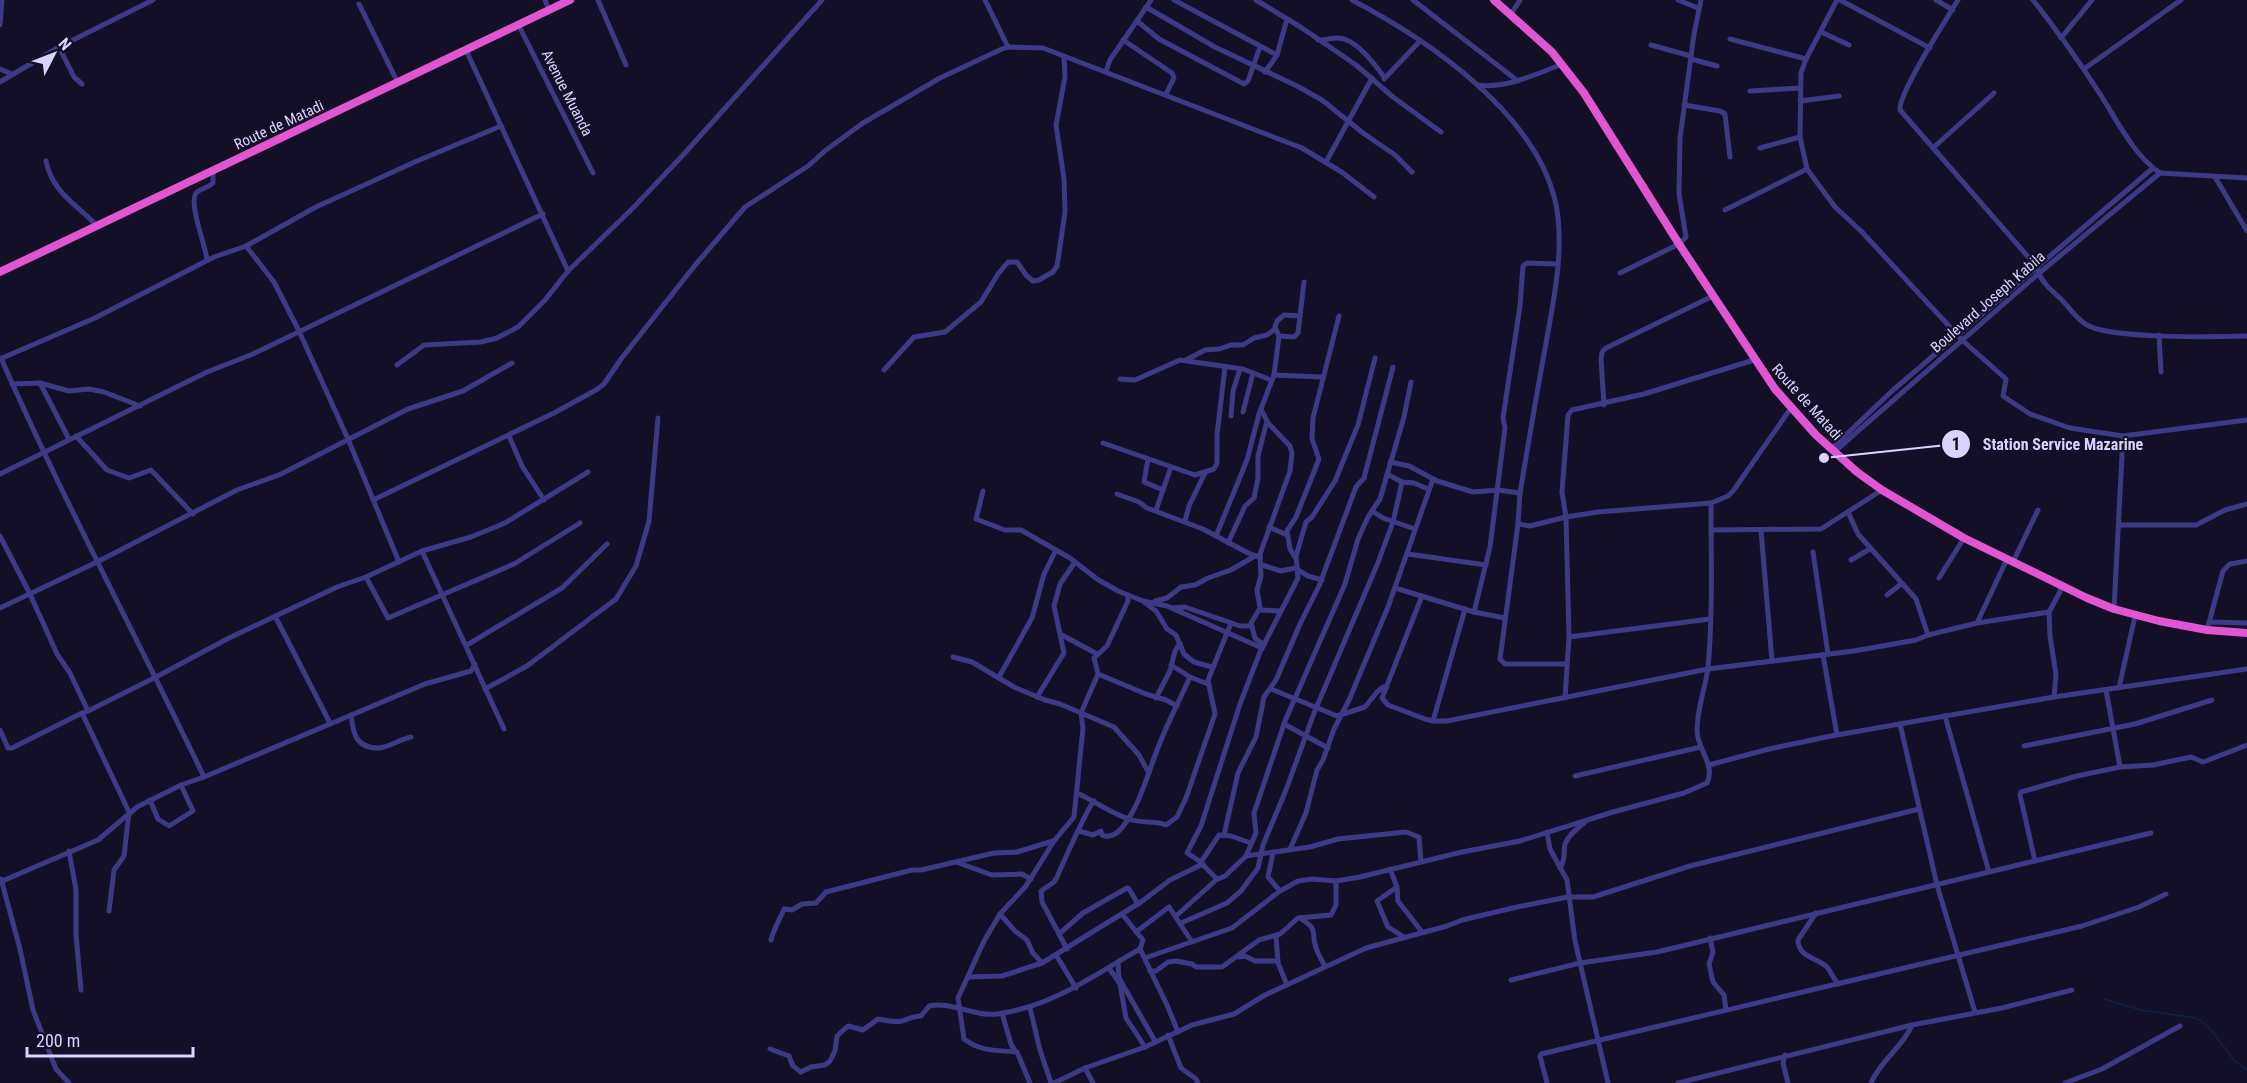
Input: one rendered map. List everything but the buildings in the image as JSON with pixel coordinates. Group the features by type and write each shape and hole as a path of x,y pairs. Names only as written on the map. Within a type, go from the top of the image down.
{"highway":[{"name":"Route de Matadi","path":"0,272 570,0"},
{"name":"Route de Matadi","path":"1494,0 1563,64 1584,93 1754,360 1791,408 1833,451 1882,490 1964,538 2114,609 2135,616 2247,633"}],"street":[{"path":"0,25 2,0"},
{"path":"0,82 59,47 153,0"},
{"path":"545,0 549,10"},
{"path":"598,0 626,65"},
{"path":"397,365 424,345 481,342 513,331 532,314 568,271 633,208 683,155 822,0"},
{"path":"985,0 1008,47"},
{"path":"1106,71 1151,0"},
{"path":"1174,0 1277,55"},
{"path":"1256,0 1372,78 1393,97 1441,132"},
{"path":"1352,0 1420,41 1454,66 1506,114 1523,136 1546,176 1554,199 1559,249 1553,299 1520,493 1500,658 1505,664 1566,664"},
{"path":"1413,0 1518,81"},
{"path":"1511,14 1520,0"},
{"path":"1678,0 1698,8"},
{"path":"1620,273 1679,244 1686,237 1678,181 1680,138 1701,0"},
{"path":"1930,48 1839,0 1806,59 1800,88 1800,137 1807,169 1835,207 1960,338 2006,379 2003,396 2030,414 2070,428 2122,436 2247,420"},
{"path":"1936,0 1953,10"},
{"path":"1958,0 1899,106 1904,116 2037,267 2038,274 2086,325 2096,329 2133,334 2247,336"},
{"path":"2033,0 2084,69 2133,144 2153,168 2160,173 2247,178"},
{"path":"2061,38 2092,0"},
{"path":"2168,0 2168,8"},
{"path":"2084,69 2181,0"},
{"path":"359,4 398,83"},
{"path":"1146,7 1207,43 1300,87 1322,100 1348,122 1395,155 1412,171"},
{"path":"1265,72 1277,55 1287,19"},
{"path":"1137,21 1160,39 1238,82 1246,83 1260,47"},
{"name":"Avenue Muanda","path":"518,24 593,173"},
{"path":"1821,32 1849,45"},
{"path":"1318,40 1338,38 1346,40 1367,54 1386,78"},
{"path":"1730,39 1806,59"},
{"path":"1124,40 1172,73 1173,78 1166,94"},
{"path":"1379,83 1420,41"},
{"path":"1651,45 1717,66"},
{"path":"59,47 74,77 82,84"},
{"path":"373,500 554,413 604,384 696,264 746,207 808,166 863,123 940,78 1008,47 1043,48 1283,140 1326,162 1374,197"},
{"path":"466,50 568,271"},
{"path":"884,370 914,337 945,332 981,302 1008,262 1017,262 1028,278 1033,280 1048,276 1057,266 1065,212 1064,179 1056,125 1065,77 1064,56"},
{"path":"1476,85 1487,86 1518,81 1563,64"},
{"path":"0,69 12,74"},
{"path":"1326,162 1372,78"},
{"path":"1750,91 1800,88"},
{"path":"1933,148 1994,93"},
{"path":"1800,101 1839,96"},
{"path":"1684,105 1720,111 1725,114 1730,157"},
{"path":"204,777 43,453 0,358 95,318 207,260 246,246 316,207 501,126"},
{"path":"1760,148 1800,137"},
{"path":"46,161 49,173 58,189 96,225"},
{"name":"Boulevard Joseph Kabila","path":"1833,451 2037,267 2153,168"},
{"path":"1725,210 1807,169"},
{"path":"207,260 202,232 194,210 194,198 197,192 213,183 213,171"},
{"name":"Boulevard Joseph Kabila","path":"1960,338 2160,173"},
{"path":"2215,177 2247,231"},
{"path":"0,474 207,372 253,354 543,214"},
{"path":"246,246 274,282 299,331 348,439 399,562"},
{"path":"1474,612 1491,541 1505,428 1503,418 1520,306 1523,266 1527,263 1556,264"},
{"path":"1279,336 1295,336 1299,328 1304,282"},
{"path":"1604,405 1602,352 1713,296"},
{"path":"1186,360 1205,350 1243,345 1254,338 1267,335 1275,329 1277,321 1282,316 1300,315"},
{"path":"1296,558 1290,549 1288,527 1296,517 1319,459 1312,439 1312,417 1338,315"},
{"path":"1216,536 1247,460 1261,409 1273,378 1279,336 1275,329"},
{"path":"2158,335 2161,372"},
{"path":"1217,879 1202,863 1187,853 1201,826 1240,704 1263,646 1298,578 1296,558 1306,522 1333,486 1361,418 1375,358"},
{"path":"1120,379 1135,380 1177,360 1240,369 1273,378 1323,377"},
{"path":"1565,698 1569,637 1566,517 1562,492 1568,415 1572,410 1604,405 1708,376 1754,360"},
{"path":"0,608 97,562 237,490 279,475 408,409 463,391 512,363"},
{"path":"1103,443 1195,475 1214,469 1217,463 1217,435 1225,367"},
{"path":"1224,835 1239,771 1256,737 1264,698 1271,689 1322,580 1356,487 1364,478 1369,466 1393,367"},
{"path":"1231,416 1233,391 1240,369"},
{"path":"1243,412 1253,373"},
{"path":"12,384 40,382 59,390 73,392 89,389 104,392 140,406"},
{"path":"40,382 69,440"},
{"path":"1176,916 1246,856 1257,831 1254,813 1284,724 1345,584 1356,545 1380,499 1404,417 1411,382"},
{"path":"1518,524 1530,526 1598,512 1711,503 1728,496 1791,408"},
{"path":"1146,602 1167,598 1180,588 1195,585 1258,556 1290,471 1292,453 1290,446 1267,421 1261,409"},
{"path":"485,689 528,666 616,599 636,566 649,521 658,418"},
{"path":"1228,543 1245,506 1254,498 1258,478 1258,456 1267,421"},
{"path":"508,435 522,466 544,500"},
{"path":"76,436 107,470 129,478 151,470 193,514"},
{"path":"2114,609 2122,436"},
{"path":"1148,459 1144,482 1163,490"},
{"path":"1390,462 1409,466 1433,478 1473,492 1498,490 1520,493"},
{"path":"1156,510 1171,467"},
{"path":"0,730 3,746 12,748 229,638 337,587 366,577 422,551 489,530 544,500 588,472"},
{"path":"1185,522 1189,506 1205,473"},
{"path":"1387,474 1402,482 1414,483 1428,489"},
{"path":"1290,849 1306,813 1317,770 1395,588 1433,478"},
{"path":"1181,923 1205,914 1234,898 1258,868 1263,845 1274,821 1277,807 1286,790 1317,707 1356,619 1393,522 1402,482"},
{"path":"1711,530 1817,530 1882,490"},
{"path":"983,491 976,519 1005,530 1021,530 1075,562 1105,584 1128,595 1171,608 1263,646"},
{"path":"1117,494 1258,556 1262,565 1257,590 1260,610 1251,626 1256,640 1263,646"},
{"path":"1144,958 1240,923 1280,891 1298,881 1306,879 1336,881 1520,841 1703,786 1709,778 1708,765 1697,732 1708,669 1712,590 1711,503"},
{"path":"2119,525 2196,525 2225,510 2247,504"},
{"path":"1977,623 2038,510"},
{"path":"1372,511 1415,530"},
{"path":"1848,512 1858,534 1916,599 1928,635"},
{"path":"366,577 388,618 514,564 580,523"},
{"path":"1269,527 1287,535"},
{"path":"1761,530 1772,661"},
{"path":"0,536 57,654 70,673 129,812 124,856 114,870 108,911"},
{"path":"1939,578 1964,538"},
{"path":"466,645 562,588 607,544"},
{"path":"1851,560 1870,549"},
{"path":"999,677 1032,618 1044,574 1056,550"},
{"path":"422,551 504,729"},
{"path":"1813,552 1837,735"},
{"path":"1408,554 1486,565"},
{"path":"2247,561 2230,564 2223,571 2209,626 2247,623"},
{"path":"1037,697 1064,653 1054,606 1060,584 1075,562"},
{"path":"1262,565 1279,571 1297,569 1308,576 1322,580"},
{"path":"1887,595 1901,584"},
{"path":"2054,697 2056,675 2049,636 2049,612 2063,586"},
{"path":"1395,588 1474,612 1505,618"},
{"path":"1015,1051 996,1052 975,1047 964,1039 958,998 984,941 1000,914 1031,879 1054,841 1074,818 1083,728 1081,713 1098,675 1094,658 1107,646 1128,601 1128,595"},
{"path":"1422,596 1382,698 1385,703 1433,721 1475,716 1708,669 1826,655 1916,640 1977,623 2049,612"},
{"path":"1146,602 1156,611 1167,629 1176,635 1182,652 1191,660 1212,668"},
{"path":"1171,608 1185,608 1231,623 1251,626"},
{"path":"1433,721 1466,609"},
{"path":"1260,610 1281,611"},
{"path":"274,616 330,723"},
{"path":"2118,688 2135,616"},
{"path":"1569,637 1710,619"},
{"path":"1077,793 1128,819 1153,821 1167,825 1177,817 1215,714 1208,684 1212,668 1231,623"},
{"path":"1061,634 1097,654"},
{"path":"1156,698 1180,643"},
{"path":"953,657 972,662 1037,697 1115,728 1139,755 1149,773"},
{"path":"69,1083 56,1069 33,1010 20,949 0,880 98,840 129,812 181,785 425,684 471,671 475,664"},
{"path":"1171,665 1190,677 1208,684"},
{"path":"1708,765 1769,748 1837,735 2054,697 2247,669"},
{"path":"468,672 479,674"},
{"path":"1098,675 1177,706"},
{"path":"1079,831 1093,835 1101,831 1106,837 1113,836 1128,819 1190,677"},
{"path":"1271,689 1332,714 1342,715 1365,706 1377,692 1387,687"},
{"path":"2106,690 2120,767"},
{"path":"2024,746 2158,718 2212,700"},
{"path":"351,715 353,734 368,745 378,748 411,737"},
{"path":"1945,716 1989,872"},
{"path":"1284,724 1328,748"},
{"path":"1900,724 1937,885 1975,1012"},
{"path":"2035,861 2020,793 2077,776 2120,767 2153,765 2191,757 2203,762 2247,745"},
{"path":"1575,776 1701,747"},
{"path":"150,800 158,819 168,826 193,811 181,785"},
{"path":"1067,949 1042,902 1041,891 1057,877 1090,804 1094,801"},
{"path":"1030,1008 1040,1050 1052,1083 1085,1068 1145,1047 1192,1025 1234,1014 1265,995 1366,948 1473,917 1568,897 1593,897 1690,866 1919,809"},
{"path":"1560,868 1564,862 1564,847 1568,839 1587,821"},
{"path":"1246,856 1310,847 1338,839 1406,832 1420,838 1421,862"},
{"path":"1547,832 1550,849 1567,880 1580,963 1608,1083"},
{"path":"1511,980 1580,963 1657,952 2151,833"},
{"path":"968,977 1002,976 1042,963 1067,949 1138,904 1170,880 1202,863 1219,835 1251,843"},
{"path":"771,940 774,928 780,923 785,909 792,910 802,904 816,903 826,892 912,870 921,870 994,853 1017,852 1054,841"},
{"path":"69,851 76,890 76,935 81,990"},
{"path":"1273,853 1268,877 1280,891"},
{"path":"955,862 992,875 1022,874 1031,879"},
{"path":"1390,870 1397,887 1398,901 1422,932"},
{"path":"1150,971 1156,971 1168,962 1176,961 1196,967 1218,969 1239,957 1259,940 1276,936 1300,918 1332,913 1336,905 1336,881"},
{"path":"1397,887 1377,901 1388,927 1404,937"},
{"path":"1059,934 1083,913 1127,888 1138,904"},
{"path":"1547,1083 1541,1054 2082,926 2139,907 2166,894"},
{"path":"1136,932 1167,907 1181,923 1192,942"},
{"path":"1815,913 1798,940 1798,945 1805,954 1825,966 1838,984"},
{"path":"1000,914 1015,931 1027,940 1033,953 1042,963"},
{"path":"770,1049 789,1056 793,1066 801,1072 811,1067 825,1065 830,1061 835,1051 837,1036 846,1027 863,1030 878,1019 890,1022 902,1021 912,1016 921,1016 930,1006 945,1005 976,1013 1002,1013 1030,1008 1076,988 1140,949 1143,940 1122,914"},
{"path":"1300,918 1312,926 1316,934 1315,945 1325,967"},
{"path":"1276,936 1278,961 1287,985"},
{"path":"1710,938 1713,952 1709,962 1711,972 1715,985 1724,995 1726,1010"},
{"path":"1140,949 1178,1032"},
{"path":"1056,955 1076,988"},
{"path":"1239,957 1245,956 1255,961 1278,961"},
{"path":"1118,962 1119,978 1155,1041"},
{"path":"1109,968 1120,984 1126,1018 1145,1047"},
{"path":"1678,1083 1912,1025 2002,1008 2072,990"},
{"path":"1002,1013 1011,1044 1022,1061 1030,1083"},
{"path":"1871,1083 1888,1057 1908,1034 1912,1025"},
{"path":"2065,1083 2102,1069 2180,1026"},
{"path":"1168,1035 1182,1068 1198,1083"},
{"path":"1785,1055 1783,1063 1788,1083"},
{"path":"1085,1068 1093,1083"}],"waterway":[{"path":"2104,999 2141,1010 2196,1018 2208,1026 2234,1060 2247,1070"}],"place":[{"name":"Station Service Mazarine","path":"1824,458"}]}
